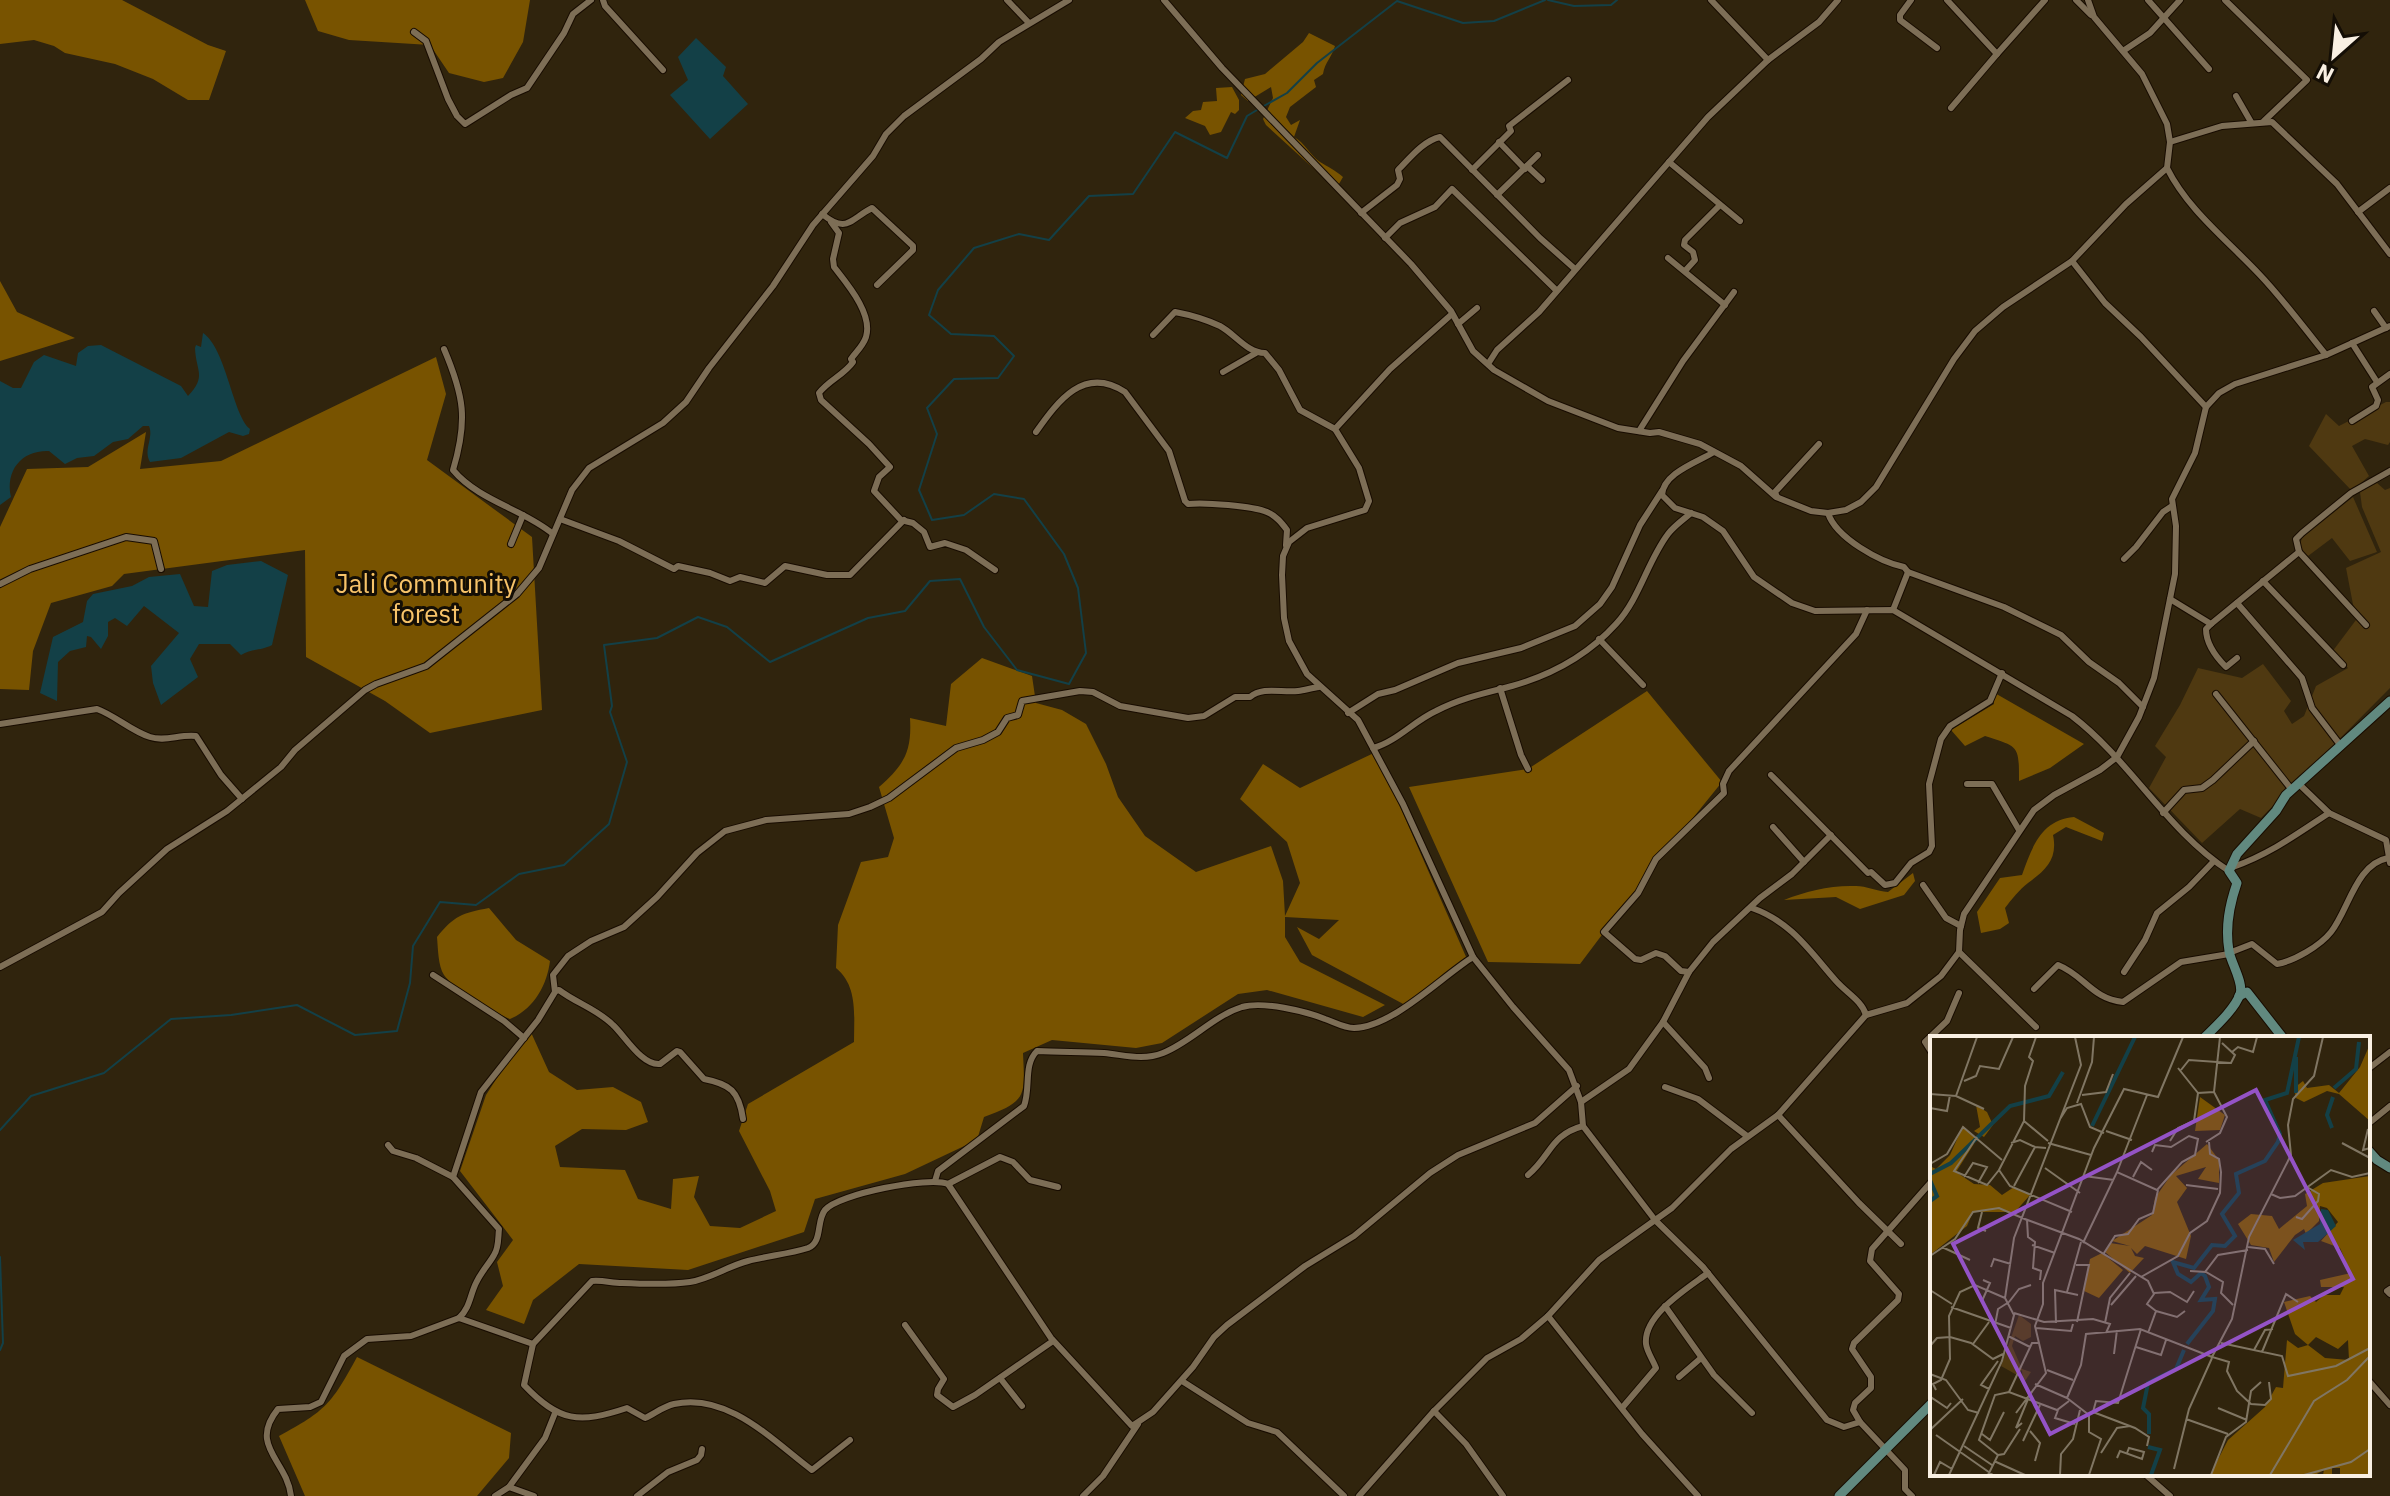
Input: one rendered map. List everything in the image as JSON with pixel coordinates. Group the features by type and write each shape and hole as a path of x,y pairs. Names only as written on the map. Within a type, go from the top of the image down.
{"street":[{"path":"414,32 426,41 448,99 465,124 527,88 573,14 591,0"},
{"path":"603,0 663,70"},
{"path":"1007,0 1029,23"},
{"path":"0,967 102,912 167,849 242,799 365,690 426,666 517,594 539,568 572,490 589,468 663,423 686,402 773,286 822,214 873,156 886,134 904,116 999,42 1069,0"},
{"path":"1164,0 1222,68 1385,238 1452,314 1481,361 1548,401 1618,428 1680,437 1714,452 1741,466 1777,497 1811,511 1828,513 1846,510 1861,502 1876,487 1954,359 1975,331 2003,307 2072,261 2126,204 2167,168"},
{"path":"1711,0 1768,60"},
{"path":"1488,364 1497,350 1539,312 1708,117 1768,60 1819,22 1838,0"},
{"path":"1911,0 1900,15 1900,20 1937,48"},
{"path":"1947,0 1997,54"},
{"path":"1951,108 2045,0"},
{"path":"2076,0 2142,74 2167,124 2170,142 2167,168 2175,184 2214,232 2259,274 2326,355"},
{"path":"2088,0 2094,17"},
{"path":"2148,0 2209,69"},
{"path":"2123,51 2150,33 2180,0"},
{"path":"2225,0 2307,80 2264,121"},
{"path":"1472,170 1511,131 1509,126 1568,80"},
{"path":"2236,96 2251,122"},
{"path":"2170,142 2222,126 2272,122 2337,184 2390,254"},
{"path":"1361,213 1397,185 1400,179 1398,170 1436,137 1440,137 1575,269"},
{"path":"1499,142 1542,180"},
{"path":"1497,195 1538,155"},
{"path":"1669,162 1740,221"},
{"path":"2358,212 2390,188"},
{"path":"1385,238 1400,223 1435,207 1452,189 1556,290"},
{"path":"1685,271 1695,260 1693,252 1684,245 1685,240 1720,205"},
{"path":"831,222 849,224 872,208 912,245 913,250 877,285"},
{"path":"822,214 839,233 834,267 865,314 867,334 851,359 850,367 835,376 819,393 821,400 890,467 879,477 874,491 895,515 924,532 930,547 950,544 971,552 995,570"},
{"path":"1668,258 1725,305"},
{"path":"2072,261 2105,303 2206,407"},
{"path":"1639,431 1683,361 1734,292"},
{"path":"1458,324 1477,308"},
{"path":"1359,1496 1434,1411 1490,1356 1521,1339 1548,1316 1599,1260 1677,1203 1747,1136 1778,1115 1866,1015 1907,1003 1941,976 1959,952 1964,914 2034,810 2117,757 2143,707 2154,678 2170,599 2176,554 2172,499 2195,453 2206,407 2219,393 2235,384 2326,355 2388,327 2374,311"},
{"path":"1153,335 1175,312 1222,327 1256,353"},
{"path":"1335,429 1390,369 1452,314"},
{"path":"2352,343 2377,382"},
{"path":"444,349 461,392 463,407 461,442 453,470 472,488 553,534"},
{"path":"1223,372 1256,353 1265,353 1300,410 1335,429 1359,468 1369,501 1365,510 1307,528 1293,537 1286,548"},
{"path":"2352,421 2378,403 2371,389 2390,374"},
{"path":"1036,432 1073,389 1089,384 1114,385 1125,392 1169,451 1188,504 1209,503 1260,509 1270,513 1287,530 1282,575 1284,618 1289,641 1307,674 1358,720 1440,882 1473,957 1513,1007 1560,1057 1577,1086 1583,1126 1655,1220 1690,1252 1827,1420 1844,1427 1860,1422"},
{"path":"1777,497 1775,492 1819,444"},
{"path":"1348,713 1378,694 1395,690 1458,663 1521,648 1575,626 1600,604 1612,587 1640,525 1673,477 1714,452"},
{"path":"2366,625 2299,552 2296,539 2351,493 2390,471"},
{"path":"1662,491 1668,504 1681,512 1703,517 1723,531 1754,577 1792,603 1815,611 1893,610 2002,673 2097,734 2163,813 2198,850 2231,869 2237,883 2226,923 2239,996 2227,1015 2206,1036"},
{"path":"2124,559 2163,512 2172,506"},
{"path":"1373,748 1391,740 1436,710 1470,695 1540,677 1561,667 1599,639 1621,618 1637,595 1667,535 1691,513"},
{"path":"1828,513 1831,522 1840,531 1886,563 1904,567 1908,572 2004,607 2061,635 2143,707"},
{"path":"511,544 523,515"},
{"path":"560,519 619,541 674,569 678,566 730,581 740,577 765,583 785,566 827,575 850,575 904,520"},
{"path":"0,584 30,569 126,537 154,541 161,569"},
{"path":"2237,658 2226,667 2206,640 2206,629 2299,552"},
{"path":"1893,610 1908,572"},
{"path":"2263,581 2343,665"},
{"path":"2170,599 2211,624"},
{"path":"2237,603 2302,678 2312,708 2341,746"},
{"path":"1689,972 1681,971 1665,956 1656,953 1641,960 1635,959 1604,932 1638,893 1656,859 1724,793 1723,784 1729,771 1856,634 1867,610"},
{"path":"1599,639 1643,685"},
{"path":"1771,775 1868,873 1871,872 1885,885 1895,883 1911,863 1929,852 1932,846 1929,784 1941,739 1950,726 1990,701 2002,673"},
{"path":"453,1177 481,1092 524,1038 555,992 553,975 559,964 591,941 624,927 657,897 697,853 725,831 766,820 849,814 870,807 889,798 956,748 998,732 1007,718 1018,715 1022,701 1080,691 1093,692 1120,706 1188,718 1204,716 1235,697 1250,697 1253,693 1270,690 1297,691 1319,687"},
{"path":"1500,688 1528,769"},
{"path":"2034,989 2058,965 2069,970 2096,994 2110,1001 2123,1002 2181,962 2229,953 2252,944 2277,964 2313,947 2332,930 2362,876 2378,860 2389,861 2388,842 2329,813 2296,787 2216,694"},
{"path":"2231,869 2237,854 2296,787 2390,701"},
{"path":"0,724 97,709 150,737 196,736 221,775 242,799"},
{"path":"2163,813 2184,790 2202,788 2213,780 2254,741"},
{"path":"1967,784 1992,784 2019,830"},
{"path":"2231,869 2283,845 2329,813"},
{"path":"1773,827 1804,862"},
{"path":"1581,1102 1629,1069 1663,1022 1689,972 1713,942 1831,835"},
{"path":"2124,972 2145,940 2157,913 2214,861"},
{"path":"1923,885 1946,918 1961,926"},
{"path":"1752,908 1776,918 1799,937 1860,1003 1866,1015"},
{"path":"1959,952 2036,1027"},
{"path":"935,1181 938,1171 1024,1106 1027,1072 1031,1058 1037,1051 1107,1053 1144,1058 1177,1046 1243,1007 1265,1005 1354,1028 1410,1005 1473,957"},
{"path":"433,975 504,1021 524,1038"},
{"path":"555,992 559,990 611,1022 639,1053 655,1065 680,1052 704,1079 722,1082 734,1093 741,1105 743,1119"},
{"path":"2239,996 2247,992 2254,998 2282,1036"},
{"path":"1931,1036 1947,1021 1959,993"},
{"path":"1663,1022 1705,1068 1709,1078"},
{"path":"2370,1067 2390,1052"},
{"path":"1083,1496 1103,1476 1138,1424 1182,1381 1214,1337 1227,1325 1305,1266 1354,1236 1430,1173 1458,1155 1535,1123 1577,1086"},
{"path":"1665,1087 1698,1099 1747,1136"},
{"path":"2370,1122 2390,1106"},
{"path":"1778,1115 1901,1244"},
{"path":"1528,1175 1556,1140 1571,1129 1583,1126"},
{"path":"291,1496 284,1473 266,1441 265,1427 278,1409 310,1407 321,1402 344,1356 367,1339 411,1336 459,1318 467,1310 473,1288 487,1262 494,1256 499,1229 453,1177 416,1158 393,1151 388,1145"},
{"path":"2370,1152 2390,1168"},
{"path":"850,1440 812,1470 762,1430 717,1407 696,1403 672,1404 645,1418 627,1408 588,1418 555,1413 524,1385 533,1344 592,1281 694,1282 747,1261 810,1247 817,1238 821,1216 834,1203 881,1189 935,1181 948,1184 1000,1157 1013,1162 1030,1180 1058,1187"},
{"path":"1912,1496 1905,1489 1905,1470 1860,1422 1853,1410 1855,1403 1871,1388 1871,1377 1852,1349 1854,1343 1898,1300 1899,1294 1870,1261 1872,1249 1930,1183"},
{"path":"948,1184 1053,1341 1127,1423 1132,1426 1138,1424"},
{"path":"1622,1408 1655,1372 1646,1347 1646,1332 1665,1306 1708,1273"},
{"path":"1665,1306 1701,1358 1752,1413"},
{"path":"1548,1316 1698,1496"},
{"path":"459,1318 533,1344"},
{"path":"905,1325 944,1379 937,1395 955,1407 1053,1341"},
{"path":"1679,1377 1701,1358"},
{"path":"1000,1378 1022,1406"},
{"path":"1182,1381 1248,1423 1277,1432 1344,1496"},
{"path":"2370,1382 2390,1405"},
{"path":"1839,1496 1930,1405"},
{"path":"1434,1411 1466,1444 1503,1496"},
{"path":"495,1496 509,1487 545,1438 555,1413"},
{"path":"637,1496 668,1472 697,1460 702,1449"},
{"path":"2147,1476 2170,1496"},
{"path":"509,1487 534,1496"}],"shaded area":[{"path":"2390,402 2390,442 2388,445 2365,439 2352,446 2369,476 2352,491 2309,446 2326,414 2339,426"},
{"path":"2377,483 2385,490 2390,488 2390,688 2261,818 2240,809 2202,843 2149,788 2166,757 2155,746 2198,668 2242,678 2263,664 2291,701 2284,711 2292,724 2304,716 2316,686 2348,668 2332,652 2356,620 2346,568 2381,552 2362,507 2360,492"},
{"path":"2353,497 2377,552 2350,561 2332,538 2308,556 2299,548 2302,538"}],"green space":[{"path":"0,0 122,0 208,45 226,51 209,100 188,100 153,79 115,64 65,53 34,40 0,44"},
{"path":"305,0 530,0 523,42 503,78 484,82 449,73 430,45 349,40 318,31"},
{"path":"1309,33 1335,46 1323,74 1314,80 1316,87 1290,107 1286,117 1291,125 1300,120 1294,137 1320,162 1343,177 1336,189 1266,125 1263,119 1273,98 1271,87 1248,101 1241,95 1245,79 1265,74 1303,42"},
{"path":"1232,87 1239,100 1239,110 1235,114 1231,112 1221,132 1210,135 1205,126 1185,118 1193,111 1201,110 1203,102 1217,101 1216,88"},
{"path":"0,281 17,312 75,338 0,361"},
{"name":"Jali Community forest","path":"436,357 446,394 427,460 532,537 542,710 430,733 385,701 306,657 305,550 124,574 112,586 51,603 33,651 29,690 0,689 0,527 27,469 88,467 146,432 140,469 221,461"},
{"path":"982,658 1032,676 1036,703 1062,710 1086,724 1118,797 1145,836 1196,872 1271,846 1283,881 1285,916 1300,883 1287,842 1240,799 1263,764 1300,788 1376,752 1467,959 1407,1006 1312,955 1297,927 1319,939 1339,920 1285,917 1285,937 1300,962 1385,1005 1363,1017 1267,990 1238,994 1162,1043 1136,1048 1052,1040 1023,1053 1024,1079 1020,1096 1009,1106 984,1117 977,1140 905,1174 815,1199 804,1232 688,1270 579,1264 533,1300 524,1324 486,1310 503,1286 497,1262 513,1240 460,1171 486,1095 529,1028 549,1072 577,1090 613,1087 641,1102 648,1122 626,1130 582,1129 555,1146 560,1167 625,1170 638,1199 671,1209 673,1179 699,1176 694,1197 710,1226 740,1228 776,1211 770,1191 739,1131 748,1104 854,1042 851,992 836,968 838,925 861,862 888,857 894,838 879,787 905,757 910,740 910,718 946,726 951,684"},
{"path":"1647,691 1722,782 1580,964 1488,962 1409,787 1528,769"},
{"path":"1993,692 2084,744 2050,768 2019,781 2017,754 2011,746 1985,736 1965,746 1951,730 1994,704"},
{"path":"2074,817 2104,833 2102,841 2066,827 2053,835 2054,851 2049,863 2005,908 2009,923 2000,929 1981,933 1977,912 2000,878 2022,875 2034,845 2046,829 2053,823"},
{"path":"1913,873 1915,881 1904,895 1860,909 1836,897 1784,900 1837,886 1860,886 1888,892"},
{"path":"489,908 516,940 550,961 538,995 526,1009 510,1019 456,987 444,975 439,962 437,937 443,930 459,916"},
{"path":"357,1357 511,1433 509,1458 477,1496 305,1496 279,1436 308,1420 334,1396"}],"water":[{"path":"696,38 726,67 723,76 748,104 710,139 670,95 688,80 678,57"},
{"path":"203,333 218,352 239,411 250,429 249,434 243,436 229,432 181,458 150,462 149,426 143,426 128,439 113,442 94,456 77,458 65,464 49,451 31,454 13,470 11,497 0,505 0,381 13,388 21,388 34,362 44,355 76,366 78,353 88,346 101,345 181,386 188,396 199,378 195,348 196,345 201,347"},
{"path":"261,561 288,575 272,645 241,655 230,644 199,644 190,659 198,677 161,705 151,666 179,633 144,606 127,626 115,618 108,622 108,636 101,649 87,636 86,647 70,651 58,662 57,701 40,693 53,637 83,622 87,601 93,594 132,586 149,577 180,574 194,606 208,607 212,571 227,565"}],"waterway":[{"path":"1262,107 1287,93 1317,63 1397,1 1463,23 1494,21 1545,0"},
{"path":"1548,0 1574,6 1611,5 1617,0"},
{"path":"0,1130 31,1096 104,1073 171,1019 231,1015 297,1005 355,1035 397,1031 410,983 413,946 440,902 476,905 519,874 564,865 609,824 627,762 610,712 612,706 604,645 657,638 698,617 727,627 770,662 868,618 905,611 930,581 960,579 984,627 1017,670 1069,684 1086,653 1078,588 1064,554 1024,499 994,494 964,515 932,520 919,490 937,434 927,408 954,379 998,378 1014,356 994,336 951,334 929,315 938,290 974,248 1019,234 1049,240 1089,196 1133,194 1175,132 1227,158 1247,116 1257,110"},
{"path":"0,1257 3,1343 0,1350"}]}
